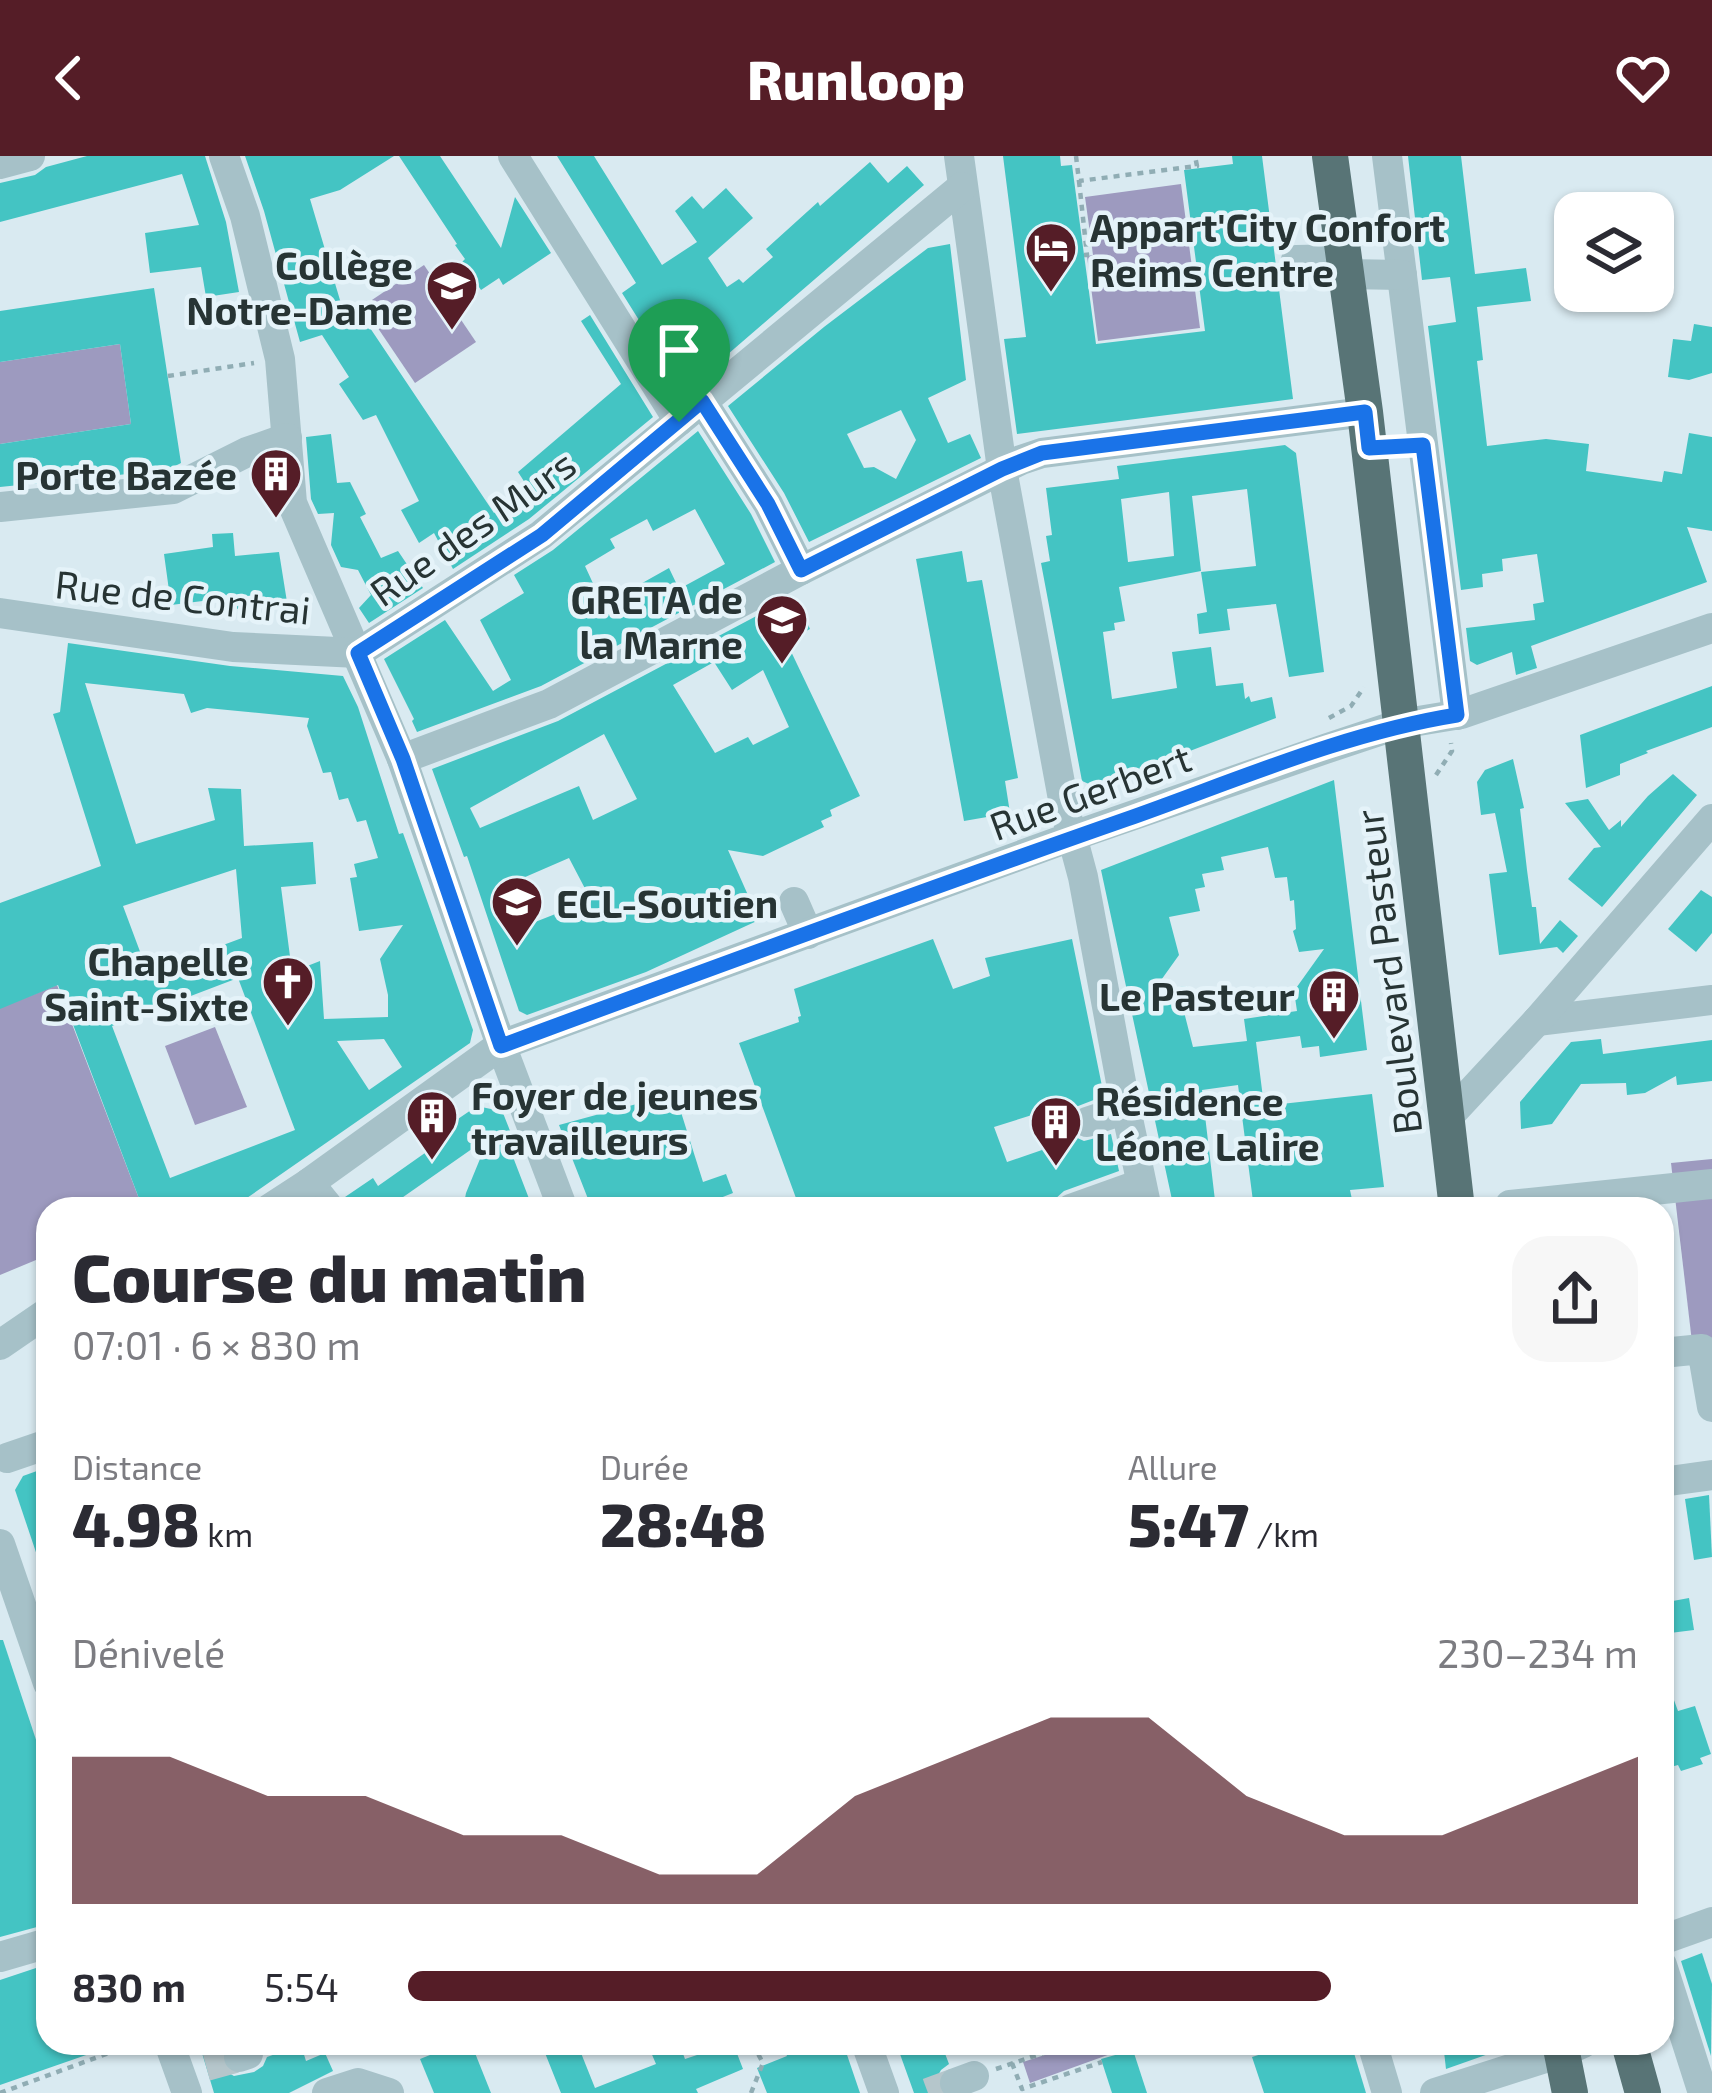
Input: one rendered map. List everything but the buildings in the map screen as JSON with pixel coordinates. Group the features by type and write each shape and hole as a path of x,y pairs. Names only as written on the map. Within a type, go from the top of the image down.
{"main road":[{"name":"Boulevard Pasteur","path":"1330,156 1367,430 1456,1197"},
{"path":"1568,2055 1570,2093"},
{"path":"1632,2055 1642,2093"}],"street":[{"path":"0,164 30,156"},
{"path":"224,156 280,359 292,503 403,759 501,1046 558,1197"},
{"path":"513,156 691,411 768,504 801,570"},
{"path":"959,156 1002,469 1070,838 1083,877 1144,1196"},
{"path":"1387,156 1457,715"},
{"name":"Rue des Murs","path":"358,653 542,535 962,188"},
{"path":"1296,260 1402,275"},
{"path":"403,759 549,704 801,570 1042,453 1367,430 1423,445"},
{"path":"0,507 173,489 286,438"},
{"name":"Rue de Contrai","path":"0,613 232,647 358,653"},
{"name":"Rue Gerbert","path":"288,1197 501,1046 1070,838 1400,724 1457,715 1712,628"},
{"path":"1446,1119 1712,819"},
{"path":"794,902 808,934"},
{"path":"1537,1021 1712,1000"},
{"path":"1087,1122 1126,1109"},
{"path":"309,1184 320,1197"},
{"path":"1587,1197 1712,1184"},
{"path":"0,1345 36,1320"},
{"path":"1674,1352 1702,1349 1712,1407"},
{"path":"7,1458 36,1448"},
{"path":"1674,1480 1712,1474"},
{"path":"0,1544 36,1648"},
{"path":"1674,1936 1712,1922"},
{"path":"0,1958 36,1947"},
{"path":"1674,2002 1703,2093"},
{"path":"870,2055 884,2093"},
{"path":"1376,2055 1387,2093"},
{"path":"1435,2093 1543,2055"},
{"path":"328,2093 358,2083 388,2093"}],"path":[{"path":"1076,156 1084,255"},
{"path":"1079,181 1197,166 1196,156"},
{"path":"168,376 254,363"},
{"path":"1326,719 1351,706 1366,685"},
{"path":"0,2093 103,2055"},
{"path":"751,2093 763,2063 759,2055"},
{"path":"965,2079 1036,2055"},
{"path":"1012,2063 1022,2089 1102,2062"}],"shaded area":[{"path":"1181,184 1200,328 1098,341 1085,197"},
{"path":"424,265 476,342 415,383 363,306"},
{"path":"120,344 131,424 0,444 0,362"},
{"path":"57,985 138,1197 36,1197 36,1260 0,1275 0,1008"},
{"path":"215,1027 247,1107 195,1125 165,1046"},
{"path":"1712,1159 1712,1339 1692,1342 1671,1163"},
{"path":"1045,2055 1108,2055 1030,2083 1023,2062"}],"tunnel":[{"path":"206,2066 239,2057"},
{"path":"928,2093 955,2083"}],"place":[{"name":"Appart'City Confort Reims Centre","path":"1051,294"},
{"name":"Collège Notre-Dame","path":"452,332"},
{"name":"Porte Bazée","path":"276,520"},
{"name":"GRETA de la Marne","path":"782,666"},
{"name":"ECL-Soutien","path":"517,948"},
{"name":"Chapelle Saint-Sixte","path":"288,1028"},
{"name":"Le Pasteur","path":"1334,1041"},
{"name":"Foyer de jeunes travailleurs","path":"432,1162"},
{"name":"Résidence Léone Lalire","path":"1056,1168"}],"route":[{"path":"702,401 768,504 801,570 1042,453 1365,412 1369,448 1423,445 1457,715 1400,724 1082,833 501,1046 403,759 358,653 542,535 679,422 702,401"}]}
